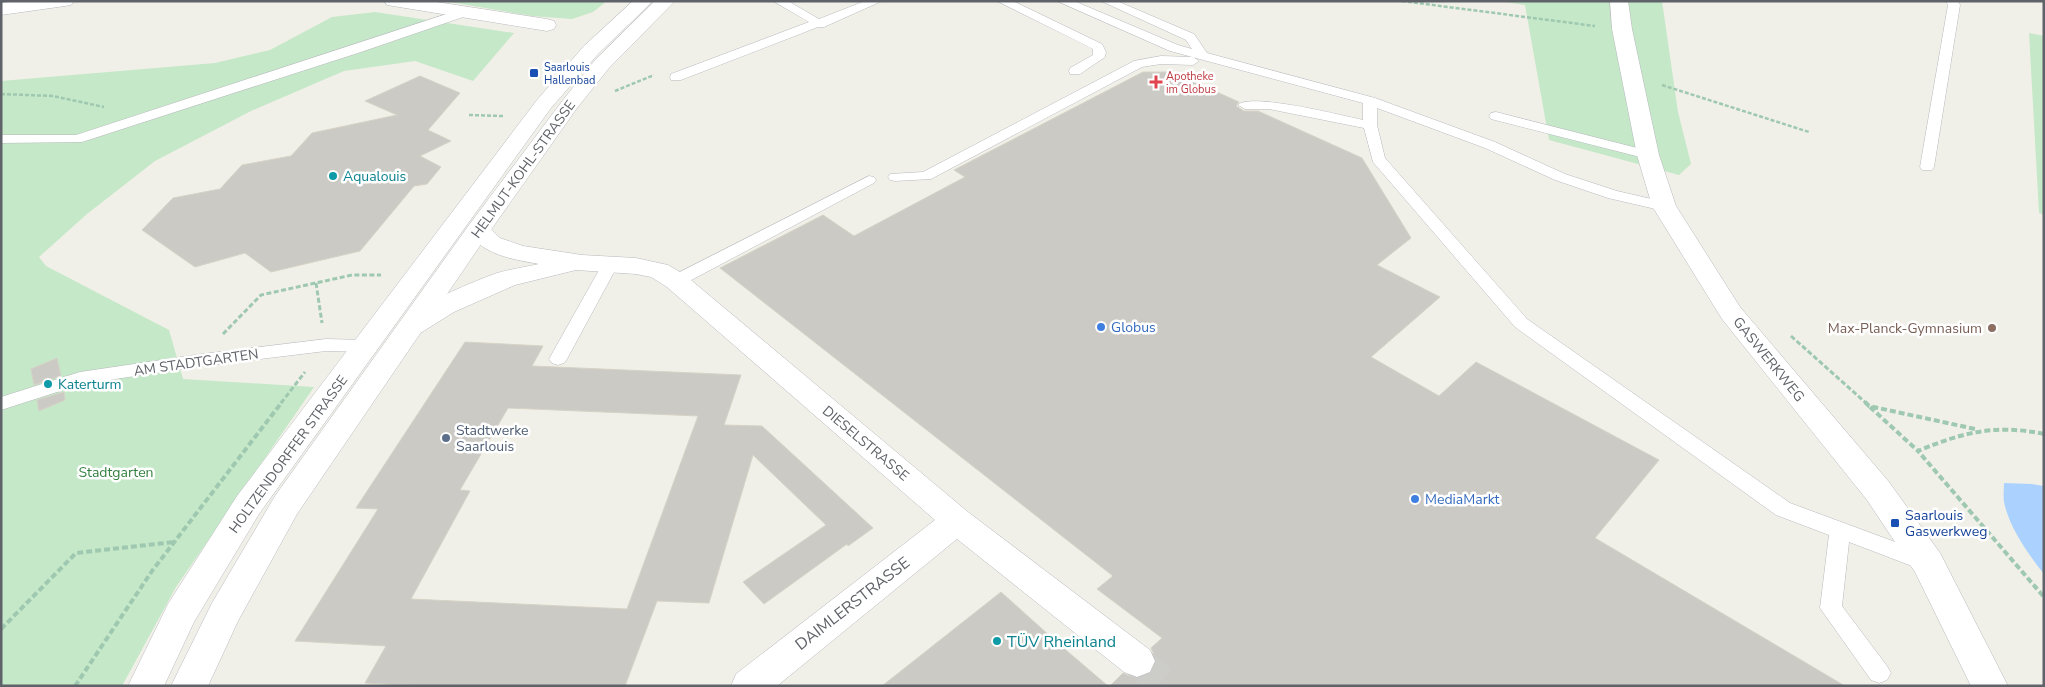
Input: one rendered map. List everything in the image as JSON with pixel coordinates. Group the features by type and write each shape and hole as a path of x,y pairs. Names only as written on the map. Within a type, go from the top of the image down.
{"street":[{"path":"1,9 65,1"},
{"path":"394,1 547,25"},
{"name":"HELMUT-KOHL-STRASSE","path":"414,282 508,152 574,67 599,41 644,1"},
{"name":"HELMUT-KOHL-STRASSE","path":"412,326 478,230 589,79 627,38 666,1"},
{"name":"GASWERKWEG","path":"1619,1 1622,29 1648,154 1664,206 1731,314 1878,491 1928,563 1990,686"},
{"name":"DIESELSTRASSE","path":"478,230 491,243 519,253 582,263 636,266 659,271 676,281 957,521 1136,661"},
{"name":"DIESELSTRASSE","path":"412,326 445,306 508,279 582,263"},
{"name":"HOLTZENDORFFER STRASSE","path":"146,686 180,614 248,505 414,282"},
{"name":"HOLTZENDORFFER STRASSE","path":"189,686 224,612 286,505 412,326"},
{"name":"DAIMLERSTRASSE","path":"749,686 880,580 957,521"}],"lane":[{"path":"779,1 820,24"},
{"path":"1004,1 1098,47 1099,56 1075,71"},
{"path":"1063,1 1155,41 1203,56 1370,101 1490,145 1560,177 1613,195 1664,206"},
{"path":"1107,1 1190,37 1203,56"},
{"path":"1927,167 1954,5 1952,1"},
{"path":"676,77 820,24 867,3"},
{"path":"1,139 77,139 465,12"},
{"path":"897,177 926,176 1138,64 1166,60 1228,62"},
{"path":"1370,101 1370,125 1378,160 1442,230 1521,323 1783,509 1928,563"},
{"path":"1245,105 1269,105 1370,125"},
{"path":"1496,116 1648,154"},
{"path":"676,281 869,180"},
{"path":"558,359 611,264"},
{"name":"AM STADTGARTEN","path":"1,404 80,378 202,360 326,345 366,346"},
{"path":"1840,530 1830,608 1879,674"}],"path":[{"path":"1402,1 1622,29"},
{"path":"1428,4 1428,9"},
{"path":"1490,12 1490,18"},
{"path":"612,92 657,74"},
{"path":"1632,76 1809,132"},
{"path":"1,94 34,92 79,99 120,113 127,124"},
{"path":"469,115 506,116"},
{"path":"202,360 231,324 261,296 352,275 381,276"},
{"path":"316,283 322,325 330,324"},
{"path":"1790,336 1918,450 2044,597"},
{"path":"1869,406 1976,430"},
{"path":"1918,450 1947,438 1976,430 1996,428 2044,434"},
{"path":"1,630 76,553 175,541"}],"green space":[{"path":"444,1 607,1 593,12 572,19 532,16"},
{"path":"1498,1 1662,1 1678,112 1691,164 1679,175 1549,140 1525,5"},
{"name":"Stadtgarten","path":"375,12 514,33 473,81 415,61 344,71 251,111 155,161 87,214 39,257 46,266 169,330 183,379 314,387 176,587 122,686 1,686 1,81 215,63 270,50 332,17"},
{"path":"2029,33 2044,36 2044,215 2039,213"}],"water":[{"path":"2004,483 2044,486 2044,574 2026,549 2010,521 2004,502"}],"building":[{"path":"1143,72 1172,72 1239,102 1236,106 1244,111 1258,111 1362,158 1411,238 1377,265 1440,297 1371,357 1439,396 1476,362 1659,460 1595,538 1845,686 1110,686 1123,673 1136,679 1151,674 1157,660 1151,648 1162,638 1097,589 1113,576 720,268 823,215 854,236 965,177 954,170"},
{"name":"Aqualouis","path":"420,76 460,93 428,130 451,141 420,156 441,167 427,184 414,186 360,251 271,272 245,253 195,267 142,230 173,198 220,189 242,165 291,156 312,133 397,115 365,101"},
{"path":"465,342 543,346 532,366 741,375 724,425 762,426 873,528 848,546 847,544 764,604 743,582 826,525 753,455 709,603 657,601 625,686 424,686 365,683 386,646 295,641 378,509 356,508","holes":["508,408 698,416 627,609 411,599 470,491 460,490"]},
{"path":"57,358 61,376 34,385 31,369"},
{"path":"64,392 65,400 39,411 37,400"},
{"name":"TÜV Rheinland","path":"1001,592 1108,686 882,686"}],"tunnel":[{"path":"1137,661 1168,686"}],"place":[{"name":"Saarlouis Hallenbad","path":"534,73"},
{"name":"Apotheke im Globus","path":"1156,82"},
{"name":"Aqualouis","path":"333,176"},
{"name":"Globus","path":"1101,327"},
{"name":"Max-Planck-Gymnasium","path":"1992,328"},
{"name":"Katerturm","path":"48,384"},
{"name":"Stadtwerke Saarlouis","path":"446,438"},
{"name":"MediaMarkt","path":"1415,499"},
{"name":"Saarlouis Gaswerkweg","path":"1895,523"},
{"name":"TÜV Rheinland","path":"997,641"}]}
